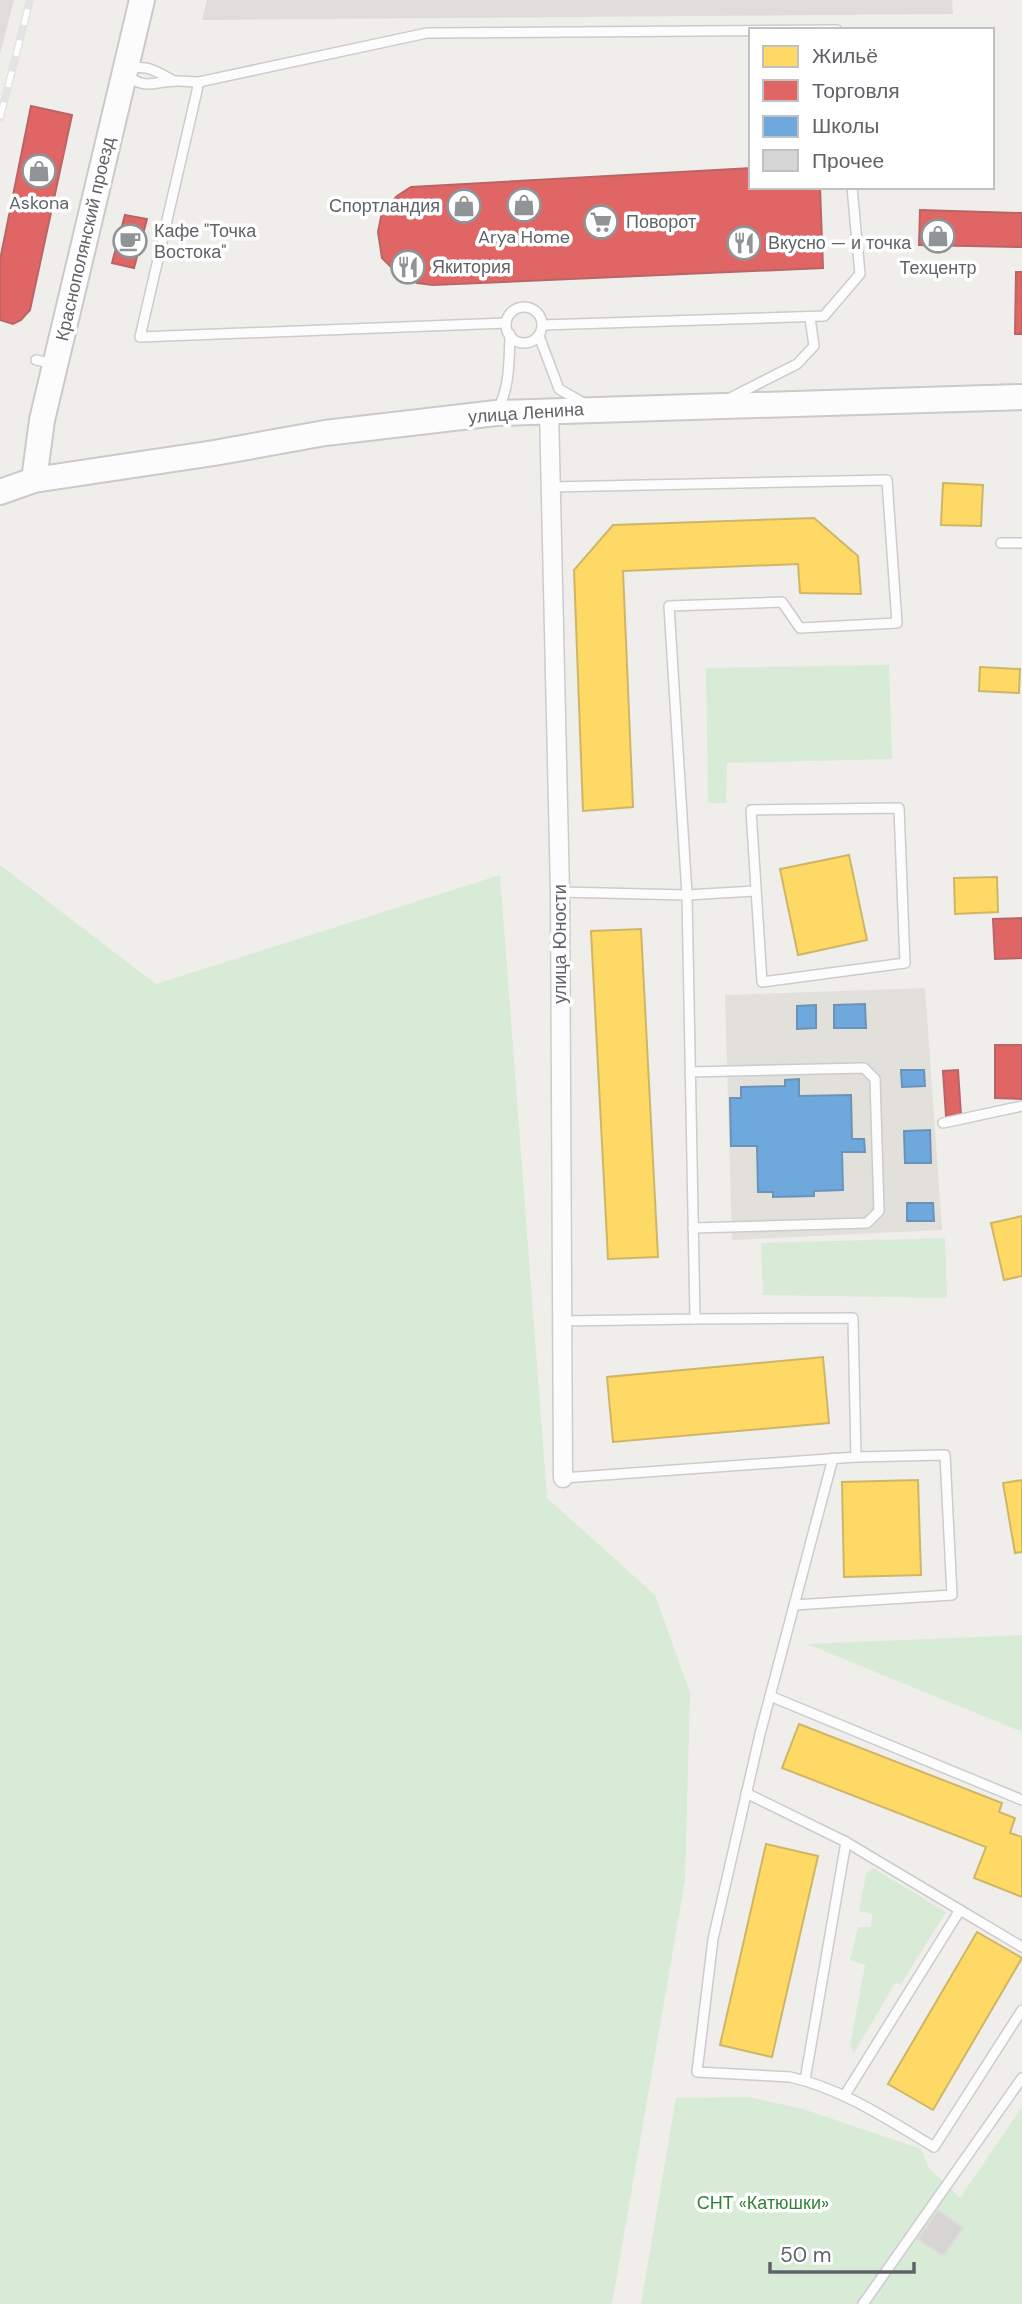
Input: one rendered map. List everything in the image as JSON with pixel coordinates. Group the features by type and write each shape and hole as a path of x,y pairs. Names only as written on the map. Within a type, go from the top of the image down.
{"main road":[{"name":"Краснополянский проезд","path":"34,480 46,362 81,260 142,0"},
{"name":"улица Ленина","path":"0,492 34,480 325,433 495,413 1022,397"}],"street":[{"name":"улица Юности","path":"549,410 560,892 563,1478"}],"lane":[{"path":"174,81 142,66 133,66 124,72 138,83 152,85 174,81 199,82 426,33 749,31"},
{"path":"199,82 140,337 506,323"},
{"path":"542,325 824,316 860,274 852,189"},
{"path":"523,307 539,314 542,325 539,336 524,344 513,340 506,323 512,312 523,307"},
{"path":"709,408 797,364 814,346 810,318"},
{"path":"495,413 504,398 510,334"},
{"path":"539,336 559,389 592,408"},
{"path":"551,487 887,480 897,624 800,628 782,602 669,606 687,895 695,1318"},
{"path":"1000,543 1022,543"},
{"path":"899,808 905,963 762,982 755,891 751,810 899,808"},
{"path":"560,892 687,895 755,891"},
{"path":"690,1072 864,1068 875,1079 879,1211 867,1223 693,1228"},
{"path":"943,1123 1022,1106"},
{"path":"561,1321 853,1318 856,1457"},
{"path":"563,1478 833,1458 945,1455 952,1595 794,1605"},
{"path":"833,1458 770,1696 713,1939 697,2071 805,2080 845,2095 934,2147 1022,2010"},
{"path":"770,1696 1022,1800"},
{"path":"746,1793 846,1842 1022,1947"},
{"path":"805,2080 846,1842"},
{"path":"845,2095 960,1910"},
{"path":"863,2304 1022,2078"}],"shaded area":[{"path":"0,0 14,0 0,54"},
{"path":"207,0 952,0 953,14 202,20"},
{"path":"925,988 942,1230 732,1240 725,995"}],"green space":[{"path":"889,665 892,759 727,763 726,803 708,803 706,668"},
{"path":"0,865 156,984 500,875 547,1498 655,1595 690,1693 685,1880 612,2304 0,2304"},
{"path":"945,1238 947,1298 763,1295 761,1243"},
{"path":"1022,1635 1022,1732 807,1644"},
{"path":"873,1868 946,1912 901,1984 895,1983 854,2053 850,2046 865,1965 850,1960 858,1927 871,1927 872,1914 859,1911 866,1874"},
{"name":"СНТ «Катюшки»","path":"748,2097 803,2109 921,2149 929,2168 960,2198 1022,2107 1022,2304 641,2304 676,2098"}],"building: Жильё":[{"path":"943,483 983,485 981,526 941,525"},
{"path":"814,518 858,556 861,594 800,593 798,564 623,571 633,807 583,811 574,570 613,525"},
{"path":"980,667 1020,669 1019,693 979,691"},
{"path":"849,855 867,940 798,955 780,869"},
{"path":"997,877 998,912 955,914 954,878"},
{"path":"641,929 658,1257 608,1259 591,931"},
{"path":"1022,1216 1022,1276 1004,1280 991,1223"},
{"path":"823,1357 829,1423 613,1442 607,1377"},
{"path":"918,1480 921,1575 844,1577 842,1482"},
{"path":"1022,1480 1022,1552 1015,1553 1003,1483"},
{"path":"799,1724 1002,1803 999,1812 1015,1818 1010,1833 1022,1837 1022,1897 974,1878 986,1847 782,1768"},
{"path":"766,1844 818,1856 772,2057 720,2045"},
{"path":"977,1932 1022,1958 933,2110 888,2084"}],"building: Торговля":[{"path":"31,106 72,115 30,310 13,324 0,320 0,260"},
{"name":"Поворот","path":"749,168 749,189 820,189 823,268 433,285 417,283 397,273 382,258 378,232 382,212 397,196 411,187"},
{"path":"920,210 1022,213 1022,247 919,245"},
{"name":"Кафе \"Точка Востока\"","path":"125,215 147,219 134,268 112,263"},
{"path":"1016,272 1022,272 1022,334 1015,334"},
{"path":"1022,918 1022,958 995,959 993,919"},
{"path":"995,1045 1022,1045 1022,1099 995,1098"},
{"path":"958,1070 961,1115 946,1116 943,1071"}],"building: Школы":[{"path":"865,1004 866,1028 834,1028 834,1005"},
{"path":"816,1005 816,1028 797,1029 797,1006"},
{"path":"901,1070 924,1070 925,1086 902,1087"},
{"path":"799,1079 799,1096 851,1095 852,1139 864,1139 865,1152 842,1152 843,1190 814,1191 814,1196 773,1197 773,1192 758,1192 757,1146 731,1146 730,1098 741,1098 741,1087 785,1086 785,1080"},
{"path":"930,1130 931,1163 905,1163 904,1131"},
{"path":"907,1203 933,1203 934,1221 907,1221"}],"building: Прочее":[{"path":"938,2210 963,2228 943,2256 918,2239"}],"railway":[{"path":"0,118 30,0"}],"place":[{"name":"Askona","path":"39,171"},
{"name":"Arya Home","path":"524,205"},
{"name":"Спортландия","path":"464,206"},
{"name":"Поворот","path":"601,222"},
{"name":"Техцентр","path":"938,236"},
{"name":"Кафе \"Точка Востока\"","path":"130,241"},
{"name":"Вкусно — и точка","path":"744,243"},
{"name":"Якитория","path":"408,267"}]}
